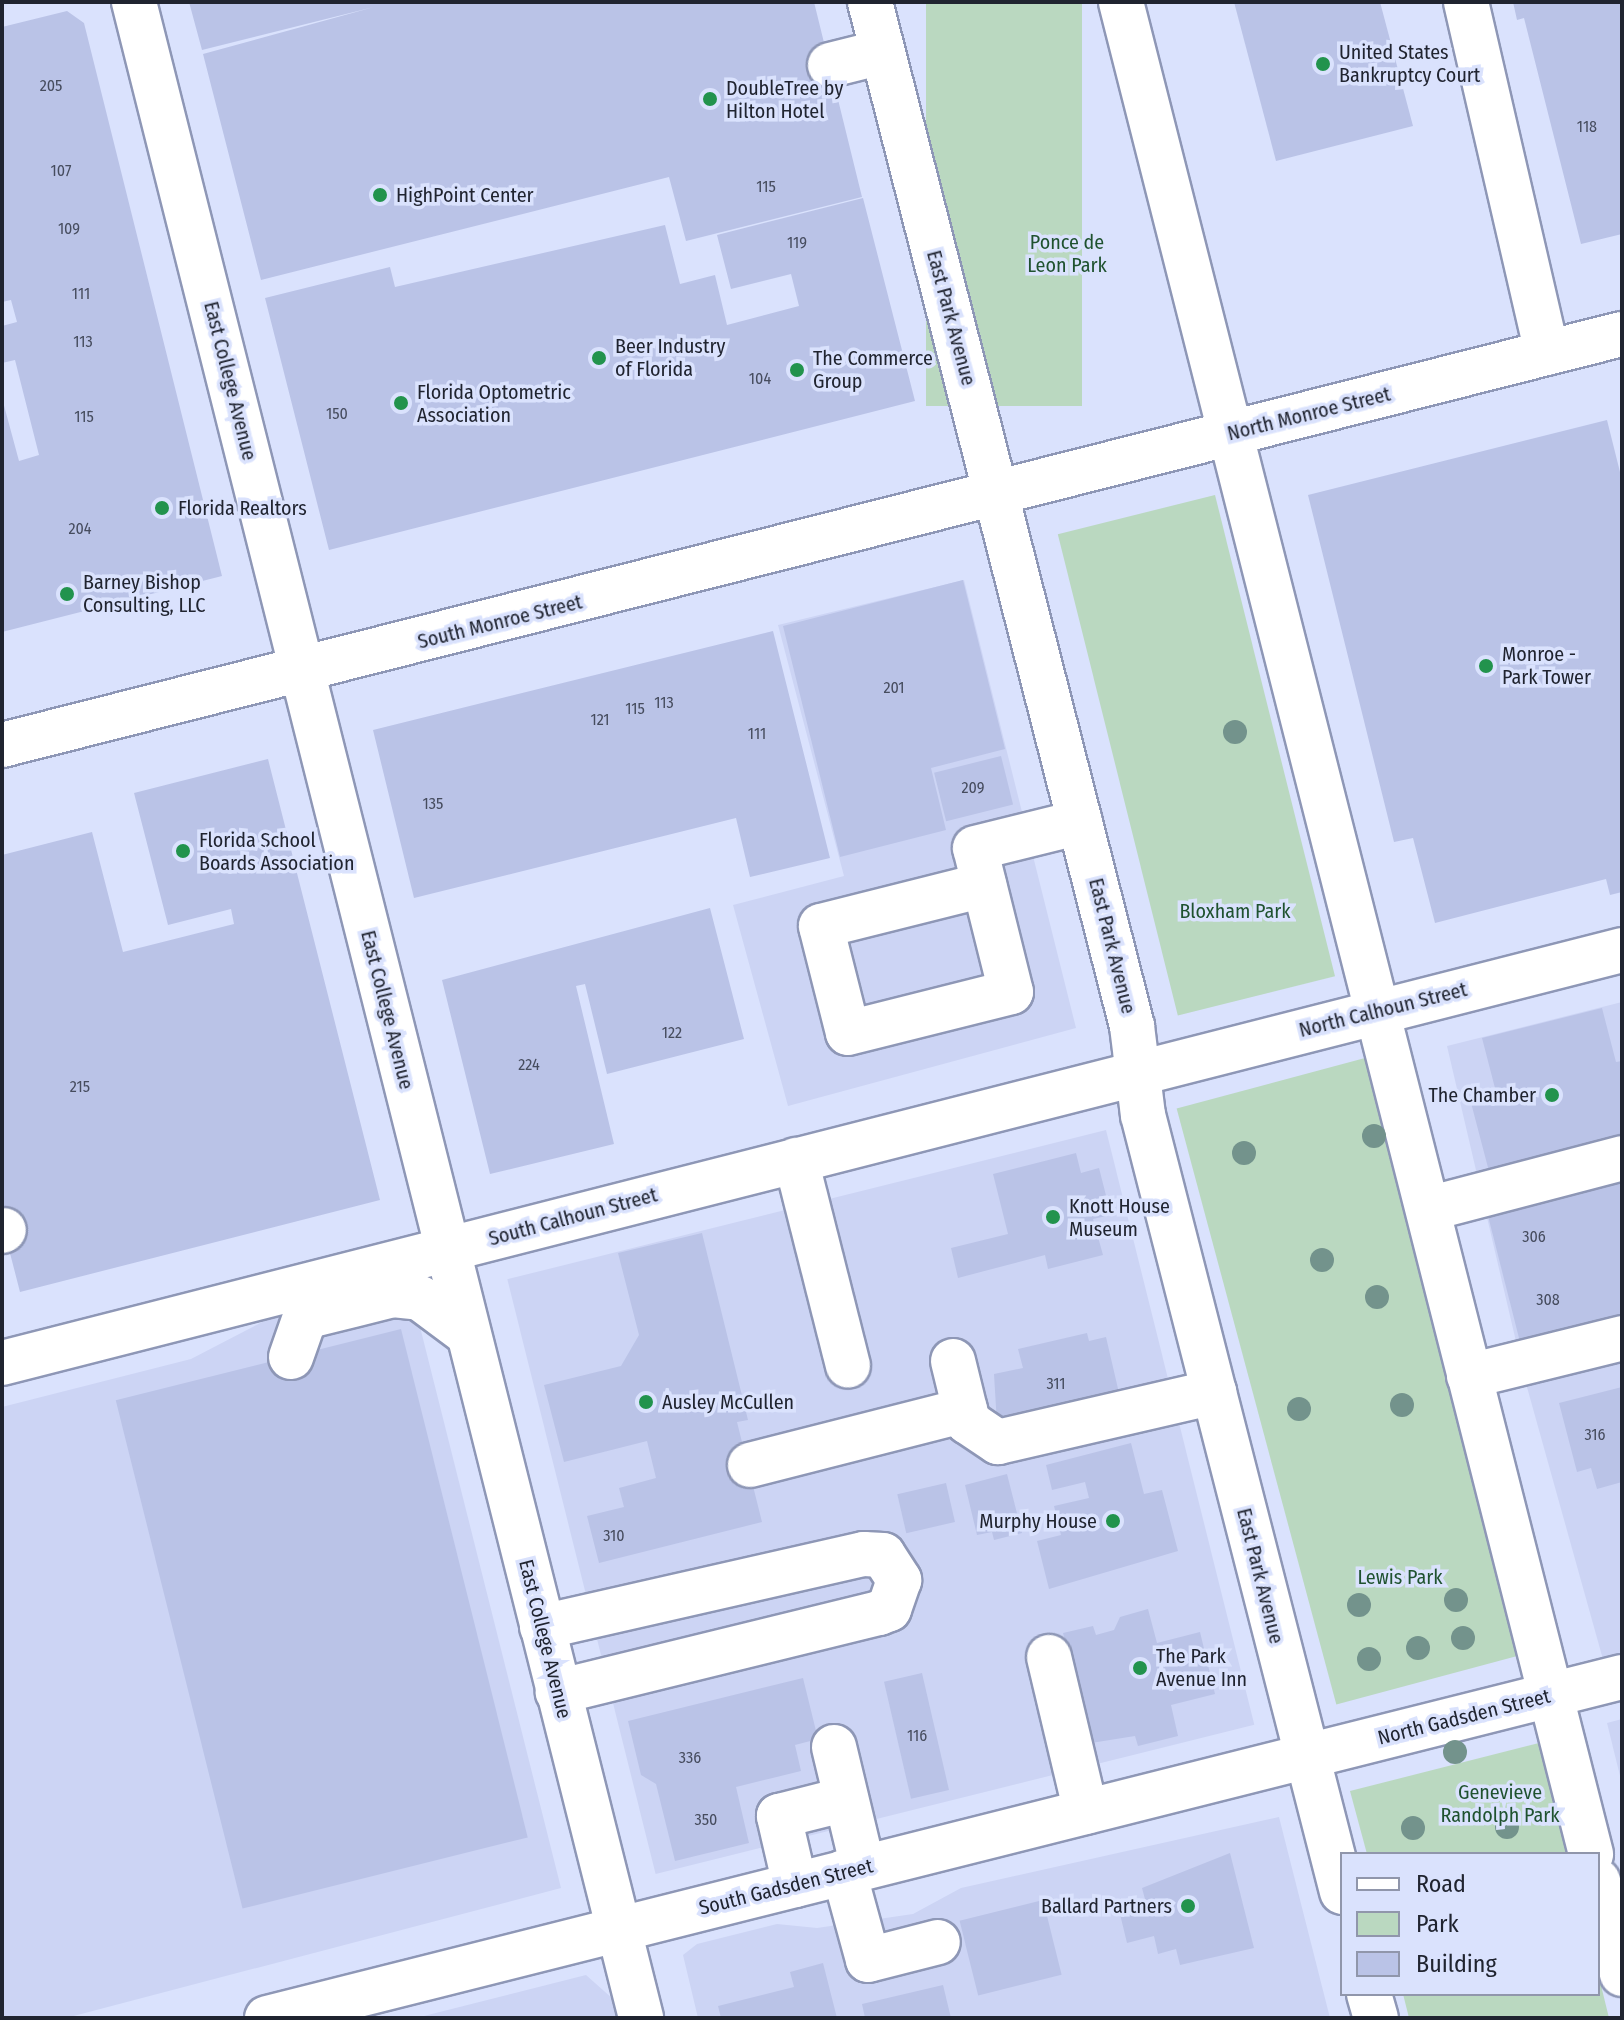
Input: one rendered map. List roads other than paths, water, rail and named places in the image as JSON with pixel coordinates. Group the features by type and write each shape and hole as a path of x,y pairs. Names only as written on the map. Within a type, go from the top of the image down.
{"street":[{"name":"East College Avenue","path":"134,2 641,2018"},
{"name":"East Park Avenue","path":"870,2 1143,1069 1143,1115 1340,1884"},
{"path":"1121,2 1590,1852"},
{"path":"1466,2 1547,353"},
{"path":"830,65 882,52"},
{"name":"North Monroe Street","path":"996,494 1622,334"},
{"name":"South Monroe Street","path":"2,745 303,672 996,494"},
{"path":"984,885 821,926 848,1033 1011,992 975,848 1080,822"},
{"name":"North Calhoun Street","path":"1143,1069 1622,950"},
{"name":"South Calhoun Street","path":"2,1363 1143,1069"},
{"path":"1428,1209 1622,1158"},
{"path":"796,1160 848,1366"},
{"path":"291,1357 305,1317 393,1295 420,1298 467,1333"},
{"path":"1469,1376 1622,1338"},
{"path":"953,1361 965,1410 979,1435 998,1442 1214,1392"},
{"path":"750,1465 965,1410"},
{"path":"542,1627 864,1554 883,1555 899,1580 889,1609 879,1613 558,1692"},
{"path":"1049,1657 1086,1812"},
{"name":"North Gadsden Street","path":"1306,1756 1622,1677"},
{"path":"834,1747 846,1799 868,1960 938,1942"},
{"name":"South Gadsden Street","path":"267,2018 1306,1756"},
{"path":"795,1885 779,1816 846,1799"},
{"path":"1600,1889 1622,1974"},
{"path":"1370,1996 1376,2018"}],"place":[{"name":"United States Bankruptcy Court","path":"1323,64"},
{"name":"DoubleTree by Hilton Hotel","path":"710,99"},
{"name":"HighPoint Center","path":"380,195"},
{"name":"Beer Industry of Florida","path":"599,358"},
{"name":"The Commerce Group","path":"797,370"},
{"name":"Florida Optometric Association","path":"401,403"},
{"name":"Florida Realtors","path":"162,508"},
{"name":"Barney Bishop Consulting, LLC","path":"67,594"},
{"name":"Monroe - Park Tower","path":"1486,666"},
{"name":"Florida School Boards Association","path":"183,851"},
{"name":"The Chamber","path":"1552,1095"},
{"name":"Knott House Museum","path":"1053,1217"},
{"name":"Ausley McCullen","path":"646,1402"},
{"name":"Murphy House","path":"1113,1521"},
{"name":"The Park Avenue Inn","path":"1140,1668"},
{"name":"Ballard Partners","path":"1188,1906"}],"park label":[{"name":"Ponce de Leon Park","path":"1067,254"},
{"name":"Bloxham Park","path":"1235,911"},
{"name":"Lewis Park","path":"1400,1577"},
{"name":"Genevieve Randolph Park","path":"1500,1804"}]}
